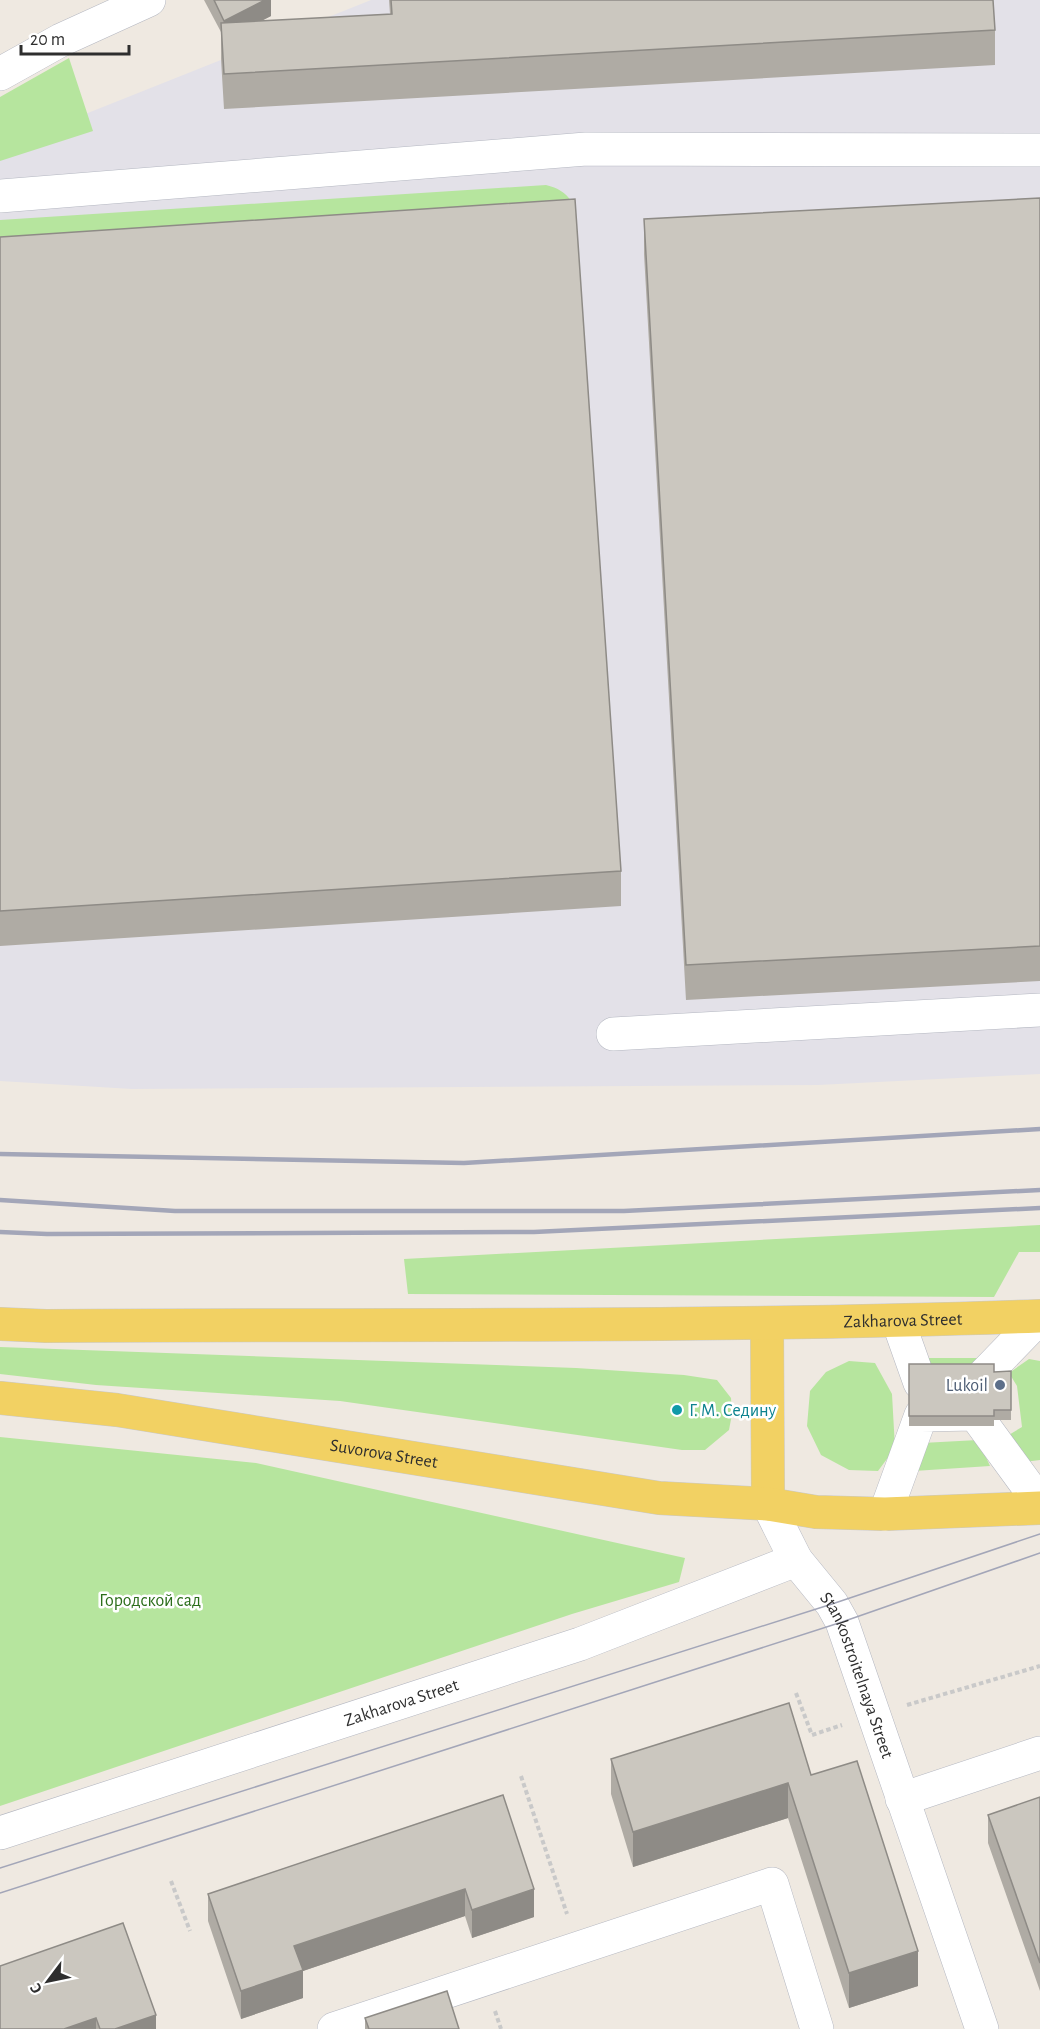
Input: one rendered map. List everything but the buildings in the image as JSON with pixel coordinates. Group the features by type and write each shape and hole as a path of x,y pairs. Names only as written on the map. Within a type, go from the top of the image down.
{"main road":[{"name":"Zakharova Street","path":"767,1323 1040,1316"},
{"path":"0,1324 46,1326 767,1323"},
{"name":"Stankostroitelnaya Street","path":"767,1323 768,1504"},
{"name":"Suvorova Street","path":"0,1398 117,1410 659,1498 768,1504"},
{"path":"768,1504 816,1512 885,1514 1040,1508"}],"street":[{"path":"0,74 62,40 149,0"},
{"path":"0,196 586,149 1040,150"},
{"path":"613,1034 1040,1010"},
{"path":"898,1321 920,1383 976,1382 1040,1316"},
{"path":"885,1514 921,1415 975,1414 1040,1503"},
{"name":"Stankostroitelnaya Street","path":"768,1504 796,1560 832,1604 842,1622 982,2029"},
{"name":"Zakharova Street","path":"0,1833 580,1644 796,1560"},
{"path":"902,1799 1040,1752"},
{"path":"334,2029 772,1884 817,2029"}],"path":[{"path":"521,1776 579,1948"},
{"path":"171,1881 190,1931"}],"shaded area":[{"path":"371,0 1040,0 1040,1074 818,1085 132,1089 0,1081 0,148"}],"green space":[{"path":"69,58 93,131 0,161 0,97"},
{"path":"546,185 561,191 572,202 0,243 0,220"},
{"path":"1040,1225 1040,1252 1019,1252 994,1297 408,1294 404,1259"},
{"path":"0,1347 576,1368 684,1375 717,1380 731,1398 732,1414 729,1430 705,1450 682,1450 340,1401 96,1385 0,1374"},
{"path":"923,1358 981,1358 974,1365 932,1366"},
{"path":"1029,1359 1040,1361 1040,1460 1015,1463 1007,1436 1022,1427 1017,1386 1009,1373"},
{"path":"849,1361 875,1363 892,1394 895,1448 878,1471 849,1470 821,1455 807,1426 810,1391 826,1372"},
{"name":"Городской сад","path":"0,1437 256,1463 685,1558 679,1582 572,1614 0,1806"},
{"path":"978,1440 990,1466 914,1471 922,1443"}],"tram line":[{"path":"0,1868 832,1604 1040,1534"},
{"path":"0,1893 842,1622 1040,1553"}],"railway":[{"path":"0,1154 464,1163 1040,1129"},
{"path":"0,1200 175,1211 624,1211 1040,1190"},
{"path":"0,1232 47,1234 534,1232 1040,1208"}],"place":[{"name":"Lukoil","path":"1000,1385"},
{"name":"Г. М. Седину","path":"677,1410"}]}
